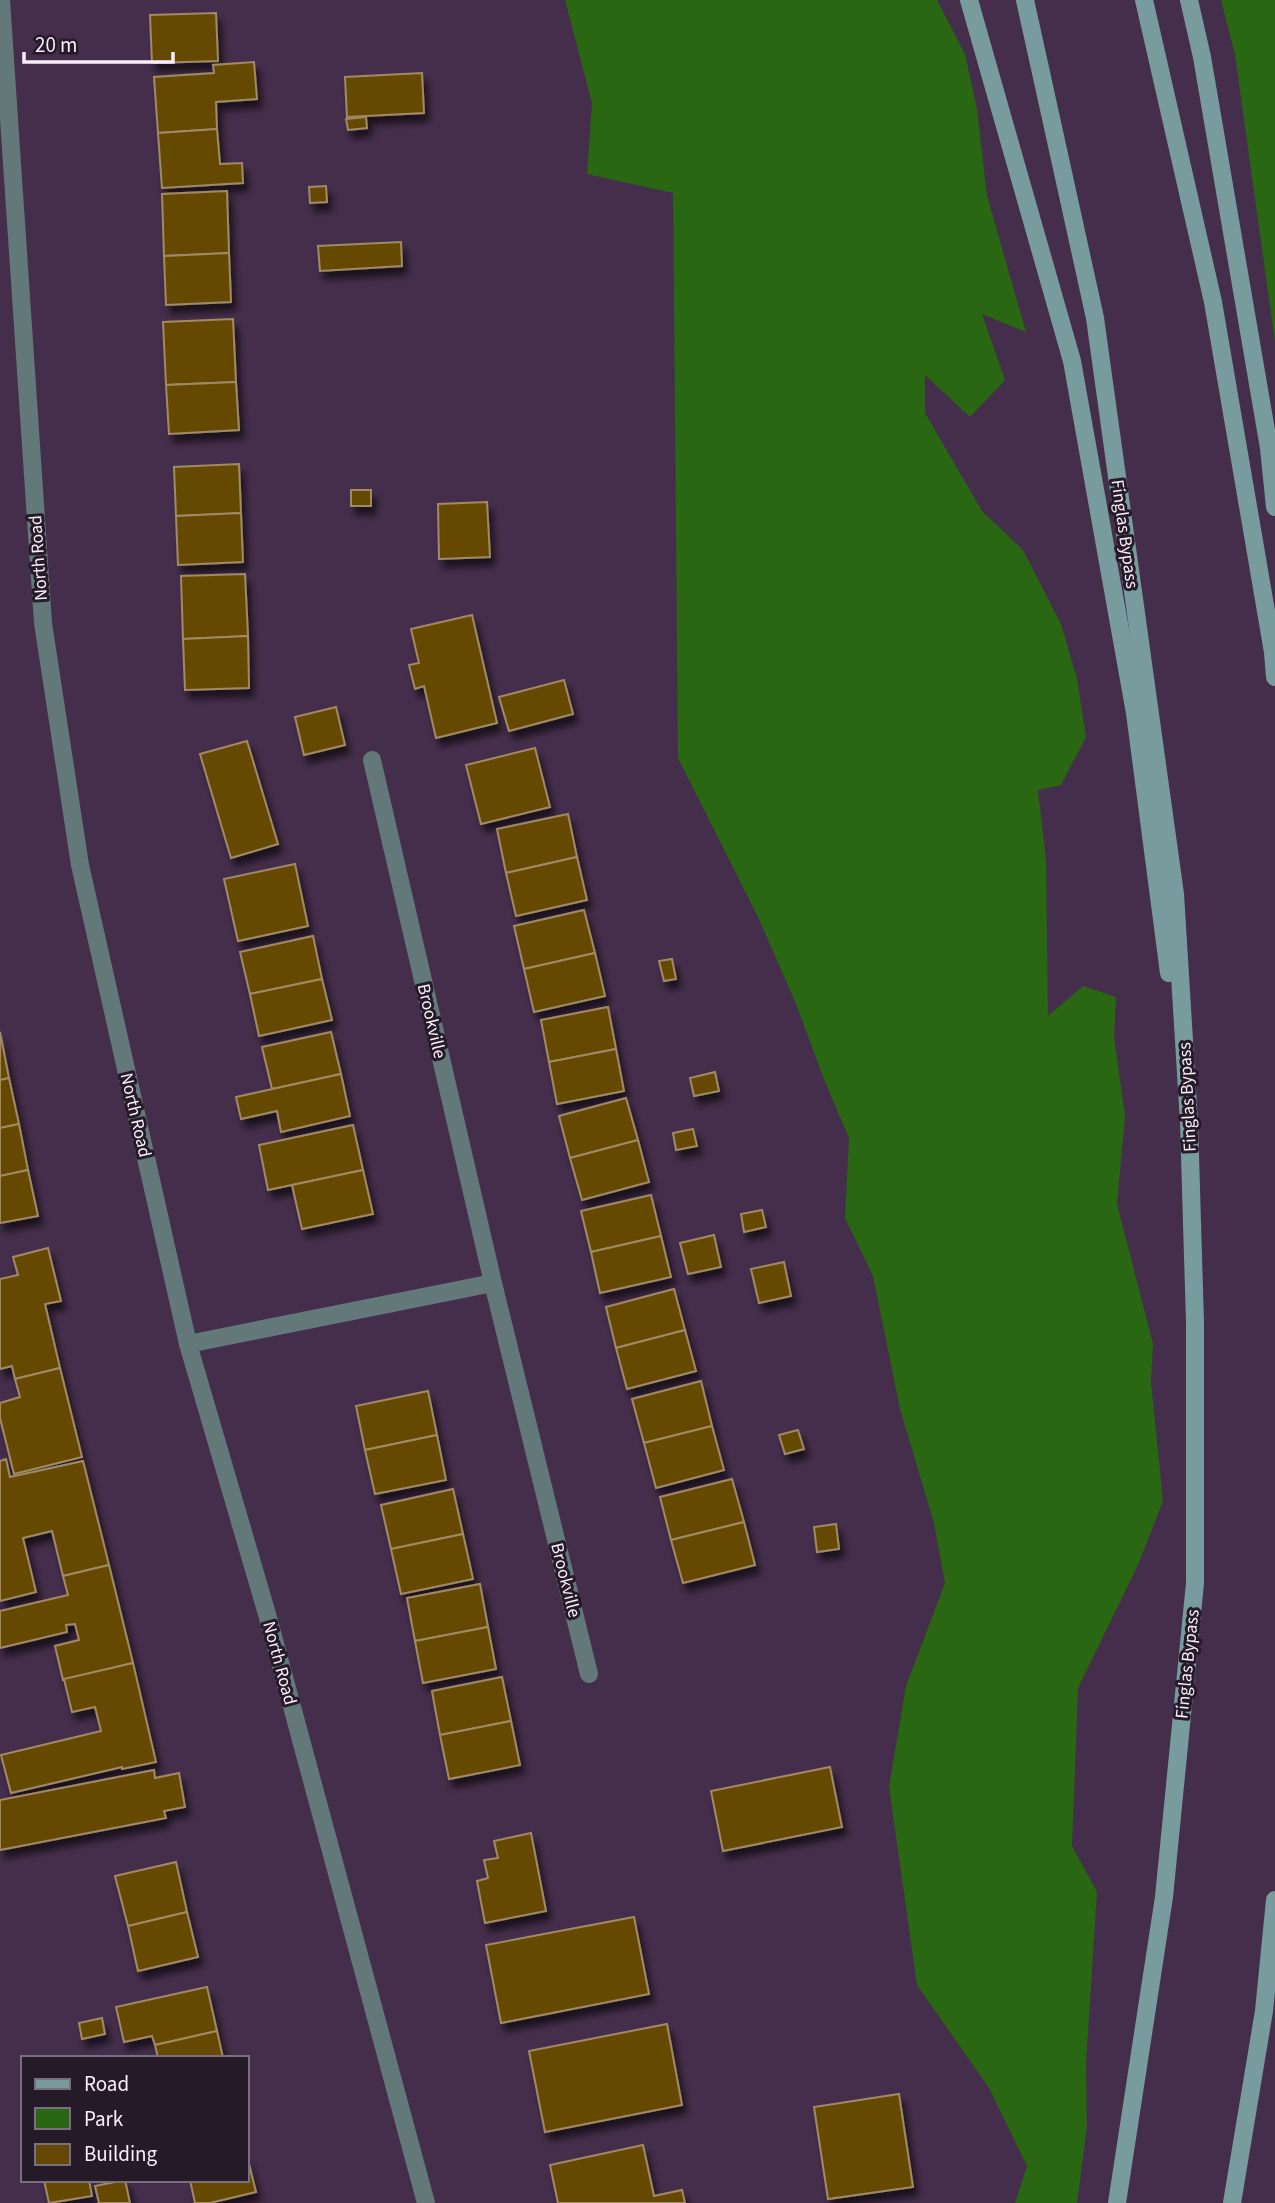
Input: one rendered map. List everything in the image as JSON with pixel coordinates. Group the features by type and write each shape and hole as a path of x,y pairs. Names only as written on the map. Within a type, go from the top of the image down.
{"main road":[{"path":"970,0 1072,361 1135,713 1189,1122"},
{"name":"Finglas Bypass","path":"1025,0 1095,318 1175,894 1189,1122 1195,1324 1195,1583 1164,1897 1116,2203"},
{"path":"1144,0 1213,302 1273,652 1275,677"},
{"path":"1189,0 1202,57 1262,407 1275,507"},
{"path":"1232,2203 1264,2011 1275,1900"}],"street":[{"name":"North Road","path":"1,0 43,623 79,864 188,1344 267,1614 426,2203"},
{"name":"Brookville","path":"372,760 493,1283 589,1674"},
{"path":"188,1344 493,1283"}],"green space":[{"path":"565,0 937,0 965,54 977,109 987,196 1026,332 982,314 1005,380 970,417 925,375 925,413 982,511 1023,550 1061,624 1077,679 1086,737 1061,785 1038,790 1046,860 1048,1016 1083,986 1116,997 1114,1037 1125,1116 1117,1204 1153,1344 1151,1382 1163,1501 1138,1565 1078,1688 1072,1846 1097,1892 1086,2064 1087,2126 1077,2203 1015,2203 1027,2166 989,2088 917,1985 889,1787 906,1686 945,1583 934,1523 900,1409 873,1276 845,1218 849,1138 759,919 678,758 673,193 587,174 592,103"},
{"path":"1221,0 1275,0 1275,342 1235,55"}],"building":[{"path":"216,13 218,61 152,63 150,15"},
{"path":"254,62 257,99 216,102 217,129 158,133 154,77 214,73 213,65"},
{"path":"422,73 424,113 347,117 345,77"},
{"path":"366,117 367,128 348,130 346,119"},
{"path":"217,129 220,164 242,163 243,183 162,188 158,133"},
{"path":"326,186 327,202 310,203 309,187"},
{"path":"227,191 229,253 164,256 162,194"},
{"path":"401,242 402,266 320,271 318,246"},
{"path":"229,253 231,302 166,305 164,256"},
{"path":"233,319 236,382 166,385 163,322"},
{"path":"236,382 239,430 169,434 166,385"},
{"path":"239,464 241,513 176,516 174,467"},
{"path":"351,490 371,490 371,506 351,506"},
{"path":"487,502 490,557 439,559 438,504"},
{"path":"241,513 243,562 178,565 176,516"},
{"path":"245,574 248,636 183,639 181,576"},
{"path":"472,615 497,723 436,738 424,686 415,689 409,665 419,663 411,629"},
{"path":"248,636 249,688 185,690 183,639"},
{"path":"564,680 573,714 509,731 499,697"},
{"path":"336,707 345,745 304,755 295,717"},
{"path":"247,741 278,844 231,858 200,754"},
{"path":"535,748 550,807 481,824 466,765"},
{"path":"568,814 577,857 506,873 497,829"},
{"path":"577,857 587,900 516,916 506,873"},
{"path":"295,864 308,926 238,941 224,879"},
{"path":"584,910 595,953 524,969 514,926"},
{"path":"313,936 322,979 250,994 240,952"},
{"path":"595,953 605,996 534,1012 524,969"},
{"path":"672,959 676,979 664,981 659,961"},
{"path":"322,979 332,1020 259,1036 250,994"},
{"path":"608,1007 616,1049 549,1062 541,1020"},
{"path":"0,1032 9,1078 0,1080"},
{"path":"331,1032 341,1074 272,1089 262,1047"},
{"path":"616,1049 624,1091 557,1104 549,1062"},
{"path":"715,1072 719,1091 694,1096 690,1078"},
{"path":"341,1074 350,1116 281,1132 277,1111 241,1119 236,1097"},
{"path":"9,1078 19,1124 0,1128 0,1080"},
{"path":"626,1098 638,1140 570,1158 559,1116"},
{"path":"19,1124 28,1170 0,1176 0,1128"},
{"path":"353,1125 363,1170 268,1190 259,1145"},
{"path":"693,1129 697,1146 676,1150 673,1133"},
{"path":"638,1140 649,1182 582,1200 570,1158"},
{"path":"28,1170 38,1216 0,1223 0,1176"},
{"path":"363,1170 373,1214 302,1229 292,1185"},
{"path":"651,1195 661,1236 591,1252 581,1211"},
{"path":"762,1210 766,1227 744,1232 741,1214"},
{"path":"714,1235 721,1267 688,1274 680,1243"},
{"path":"661,1236 671,1277 600,1293 591,1252"},
{"path":"48,1248 61,1301 45,1304 60,1368 15,1379 12,1366 0,1369 0,1279 18,1275 13,1257"},
{"path":"784,1262 791,1296 759,1303 751,1269"},
{"path":"674,1289 685,1330 616,1348 606,1307"},
{"path":"685,1330 696,1371 627,1389 616,1348"},
{"path":"60,1368 82,1457 14,1474 0,1418 0,1403 20,1397 15,1379"},
{"path":"701,1381 712,1426 644,1443 632,1399"},
{"path":"428,1391 437,1435 365,1450 356,1406"},
{"path":"712,1426 724,1470 656,1488 644,1443"},
{"path":"798,1430 804,1449 785,1454 779,1435"},
{"path":"437,1435 446,1480 375,1494 365,1450"},
{"path":"6,1459 10,1477 83,1461 109,1565 63,1576 52,1531 23,1538 36,1592 0,1601 0,1461"},
{"path":"732,1479 744,1522 671,1540 660,1497"},
{"path":"453,1489 463,1534 391,1549 381,1505"},
{"path":"744,1522 755,1565 683,1583 671,1540"},
{"path":"836,1524 839,1549 817,1552 814,1527"},
{"path":"463,1534 473,1579 401,1594 391,1549"},
{"path":"109,1565 133,1663 63,1680 55,1646 79,1640 75,1624 66,1625 67,1632 0,1648 0,1611 68,1595 63,1576"},
{"path":"480,1584 488,1627 415,1641 407,1598"},
{"path":"488,1627 496,1669 423,1683 415,1641"},
{"path":"133,1663 156,1762 122,1767 11,1793 1,1755 101,1731 95,1707 72,1712 64,1679"},
{"path":"502,1677 511,1721 440,1735 432,1691"},
{"path":"511,1721 520,1765 449,1779 440,1735"},
{"path":"830,1767 842,1827 723,1851 711,1791"},
{"path":"154,1770 155,1778 179,1773 185,1807 164,1811 166,1818 0,1850 0,1800"},
{"path":"531,1833 546,1911 485,1923 477,1881 488,1878 484,1860 498,1858 494,1841"},
{"path":"176,1862 187,1912 128,1926 115,1876"},
{"path":"187,1912 198,1957 138,1971 128,1926"},
{"path":"634,1917 649,1994 501,2023 486,1945"},
{"path":"207,1987 217,2031 155,2045 152,2036 124,2042 116,2007"},
{"path":"102,2018 105,2034 82,2039 79,2023"},
{"path":"667,2024 682,2105 545,2132 529,2051"},
{"path":"217,2031 223,2056 158,2056 155,2045"},
{"path":"899,2094 913,2187 828,2199 814,2107"},
{"path":"643,2145 654,2196 682,2190 685,2203 558,2203 550,2165"},
{"path":"248,2160 256,2192 210,2203 195,2203 190,2182 248,2182"},
{"path":"44,2182 89,2182 92,2196 49,2203"},
{"path":"125,2182 130,2203 99,2203 95,2186"}]}
